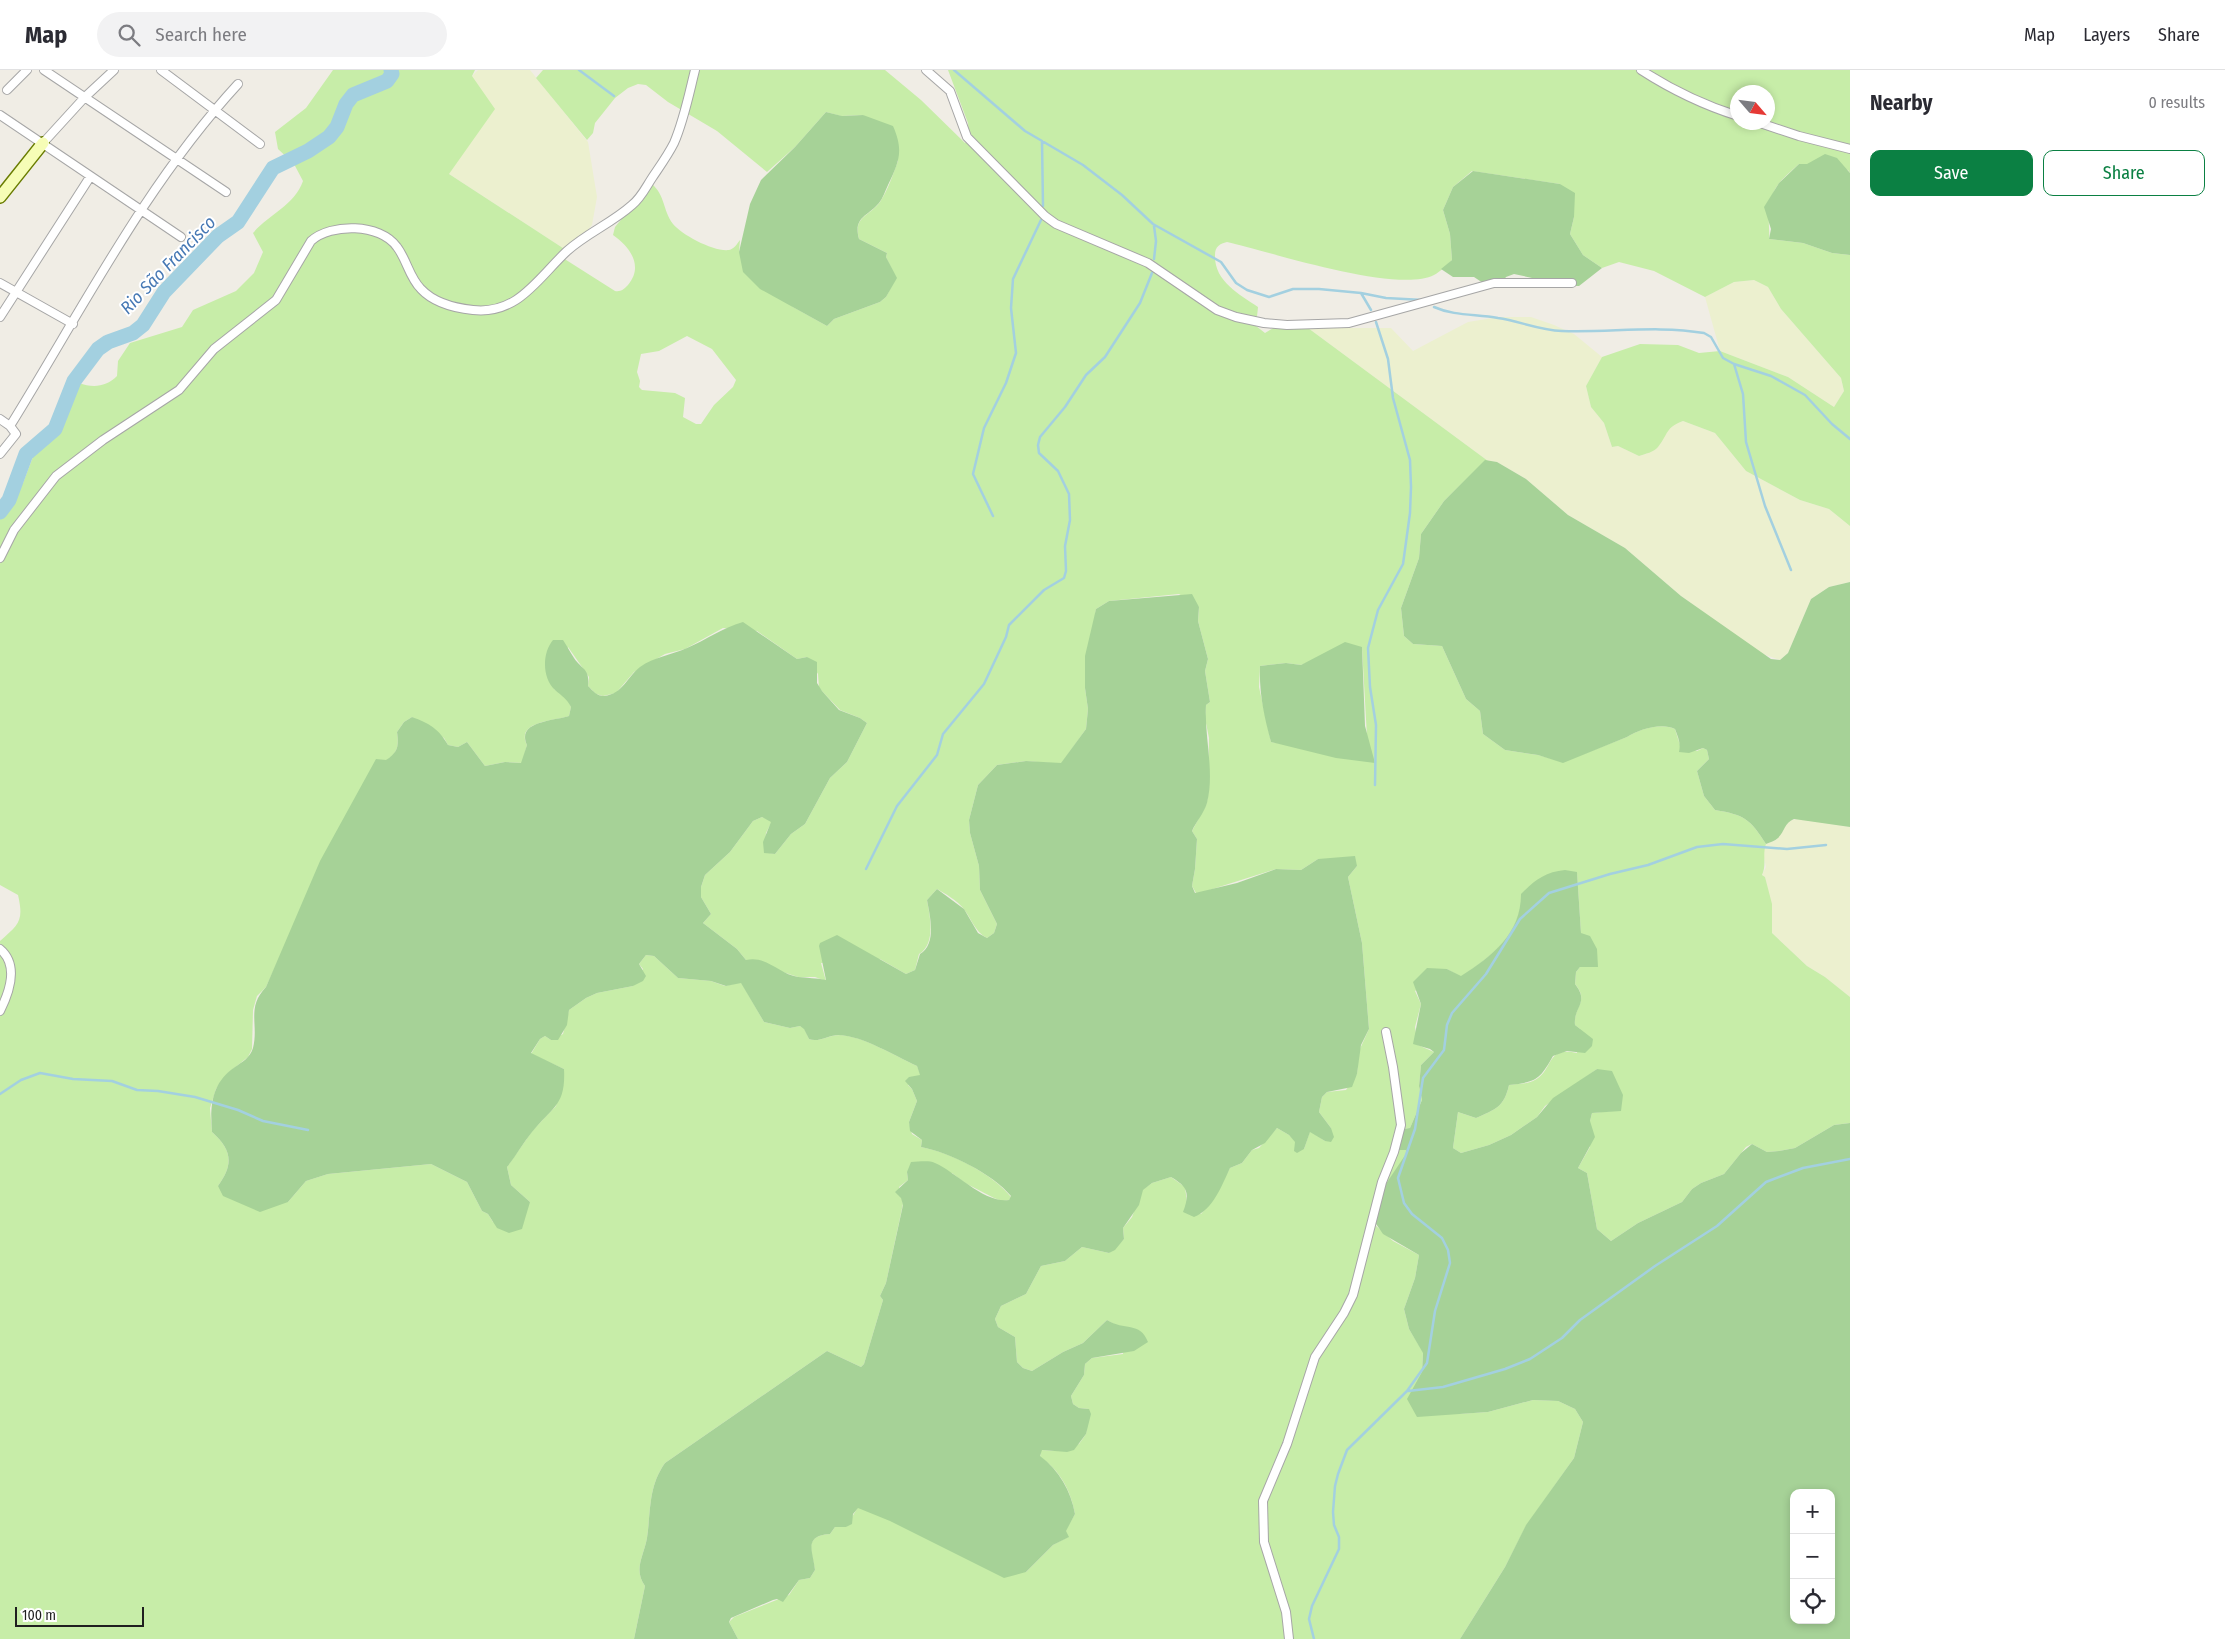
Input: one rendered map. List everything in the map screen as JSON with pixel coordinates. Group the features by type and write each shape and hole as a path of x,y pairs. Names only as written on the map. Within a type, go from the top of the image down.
{"street":[{"path":"6,90 27,70"},
{"path":"44,70 226,192"},
{"path":"0,197 43,143 85,97 114,70"},
{"path":"161,70 260,144"},
{"path":"0,558 14,530 56,476 103,440 179,390 214,349 276,300 315,237 330,231 356,229 382,235 397,247 421,289 443,304 484,311 498,309 520,299 567,251 588,234 627,209 640,197 674,142 695,70"},
{"path":"926,70 950,91 966,137 1044,216 1056,224 1148,263 1226,314 1264,323 1287,325 1348,323 1494,283 1572,283"},
{"path":"1641,70 1660,83 1707,106 1730,113"},
{"path":"10,426 141,210 214,109 238,84"},
{"path":"0,115 181,237"},
{"path":"1775,128 1799,136 1850,148"},
{"path":"0,317 90,177"},
{"path":"0,283 73,324"},
{"path":"0,419 10,426 16,434 0,454"},
{"path":"0,948 10,961 12,968 0,1011"},
{"path":"1289,1639 1286,1612 1264,1542 1263,1501 1287,1444 1315,1357 1344,1313 1353,1295 1382,1182 1399,1135 1401,1125 1398,1097 1386,1032"}],"green space":[{"path":"333,70 475,70 472,76 495,109 449,174 569,252 563,258 615,291 621,291 625,288 633,278 635,264 625,245 613,235 615,227 651,183 662,198 673,224 683,233 707,246 723,250 732,249 740,240 739,252 793,307 827,326 834,319 880,302 886,297 896,278 886,257 887,253 859,239 858,226 860,221 880,202 898,161 863,115 841,116 826,112 795,147 767,172 717,131 668,102 646,85 638,84 628,88 615,98 595,123 593,133 587,140 536,78 543,70 885,70 921,100 965,143 969,139 968,123 948,70 1850,70 1850,173 1848,170 1799,164 1777,186 1771,199 1769,239 1803,243 1832,253 1850,255 1850,526 1829,509 1800,500 1746,471 1715,433 1683,421 1670,429 1658,447 1649,453 1639,456 1618,446 1612,447 1604,423 1591,407 1586,386 1602,357 1640,344 1678,345 1699,353 1720,351 1788,377 1834,407 1844,391 1841,378 1781,309 1768,287 1754,280 1734,282 1705,297 1654,271 1619,262 1602,268 1583,255 1570,234 1574,217 1560,184 1472,171 1453,187 1443,210 1450,234 1452,260 1434,275 1416,279 1364,276 1227,242 1218,246 1215,252 1216,264 1223,279 1229,286 1258,307 1256,326 1265,333 1275,327 1308,328 1488,461 1485,461 1444,501 1421,534 1419,558 1401,608 1404,636 1413,644 1442,646 1466,699 1480,711 1483,734 1505,750 1538,755 1563,762 1638,731 1657,726 1675,729 1680,745 1697,751 1703,748 1707,750 1709,759 1697,771 1704,796 1715,810 1740,816 1746,820 1756,829 1766,844 1762,875 1765,877 1772,904 1772,933 1807,966 1825,977 1850,997 1850,1123 1834,1125 1795,1148 1767,1152 1752,1144 1746,1147 1724,1174 1701,1183 1692,1189 1682,1202 1638,1223 1611,1241 1597,1229 1587,1173 1578,1168 1590,1147 1590,1121 1592,1113 1621,1110 1597,1069 1545,1106 1537,1117 1511,1135 1489,1145 1461,1153 1453,1148 1458,1112 1476,1118 1489,1112 1502,1103 1509,1085 1533,1081 1540,1077 1554,1056 1559,1053 1577,1053 1580,1029 1575,1025 1575,1019 1581,995 1575,984 1576,972 1580,967 1597,967 1581,933 1577,873 1522,894 1516,921 1510,932 1503,943 1483,961 1461,977 1447,969 1415,991 1421,1004 1415,1027 1418,1045 1434,1052 1421,1065 1419,1086 1422,1100 1410,1128 1403,1129 1399,1150 1406,1150 1407,1154 1375,1200 1375,1225 1393,1241 1419,1255 1415,1278 1404,1309 1409,1329 1423,1352 1422,1372 1458,1414 1488,1412 1533,1400 1558,1401 1575,1409 1583,1422 1574,1458 1526,1526 1505,1567 1460,1639 738,1639 729,1622 734,1617 789,1595 799,1580 810,1578 815,1570 811,1551 813,1541 821,1535 830,1534 835,1527 846,1527 858,1507 1026,1572 1053,1545 1068,1537 1065,1531 1075,1514 1071,1497 1059,1475 1040,1457 1041,1450 1057,1451 1079,1444 1086,1434 1089,1409 1079,1408 1073,1404 1071,1396 1084,1375 1085,1364 1092,1358 1123,1354 1126,1327 1117,1326 1107,1320 1083,1343 1063,1352 1032,1371 1023,1368 1017,1362 1015,1337 998,1327 995,1319 1001,1306 1026,1294 1041,1266 1065,1261 1082,1247 1109,1253 1124,1239 1123,1228 1132,1217 1142,1190 1152,1183 1171,1177 1185,1187 1187,1202 1201,1214 1212,1201 1230,1168 1242,1163 1252,1150 1259,1148 1277,1128 1289,1135 1304,1149 1310,1131 1325,1141 1331,1128 1319,1112 1322,1097 1327,1092 1346,1090 1357,1074 1359,1051 1369,1029 1362,943 1348,877 1357,866 1318,859 1301,870 1276,869 1200,893 1196,893 1192,886 1197,839 1192,831 1206,805 1208,797 1209,738 1205,718 1206,705 1210,702 1205,671 1208,659 1198,621 1199,607 1179,594 1109,601 1096,609 1085,688 1088,709 1086,729 1061,764 1026,761 997,765 978,785 969,820 970,833 979,866 980,890 997,924 994,933 987,938 983,935 960,905 937,889 927,900 930,929 928,944 919,954 915,970 906,974 880,959 821,963 826,981 815,977 798,977 746,960 737,949 703,923 711,914 701,897 701,887 705,875 730,852 753,821 762,817 772,821 766,833 764,852 775,854 791,834 805,824 830,778 847,762 867,723 840,710 819,688 818,674 807,657 797,659 757,631 723,628 685,649 665,654 634,672 616,693 603,696 596,694 588,686 589,677 568,647 554,689 567,698 571,707 569,716 538,723 527,731 525,737 527,745 522,763 505,762 485,766 467,742 458,747 448,745 444,738 412,717 404,722 397,732 398,745 395,752 386,761 287,941 266,987 257,996 253,1010 252,1049 248,1057 228,1073 216,1089 210,1108 212,1132 224,1145 228,1158 227,1171 218,1186 288,1202 306,1181 328,1174 431,1164 467,1182 482,1211 488,1214 493,1222 530,1202 511,1185 507,1167 533,1130 556,1106 564,1069 531,1054 540,1039 545,1036 551,1040 563,1034 569,1010 586,998 597,993 633,986 643,969 639,964 646,955 654,956 678,978 711,981 725,986 741,982 764,1022 790,1028 800,1026 804,1028 809,1039 812,1040 840,1035 849,1036 879,1047 917,1066 921,1076 908,1085 912,1089 917,1101 909,1122 912,1134 922,1140 921,1147 945,1154 970,1165 993,1180 1011,1197 1009,1200 1002,1201 994,1198 965,1183 952,1173 907,1172 908,1180 899,1187 903,1204 886,1283 880,1296 883,1300 864,1364 861,1367 827,1351 665,1463 653,1490 647,1538 640,1562 640,1574 645,1586 634,1639 0,1639 0,941 16,926 20,916 20,904 18,895 0,885 0,511 23,483 34,454 60,424 79,383 99,386 113,380 117,376 118,361 130,343 182,327 193,310 236,291 254,273 263,252 253,233 294,197 303,181 294,164 278,149 275,132 306,108","holes":["687,336 712,349 736,380 733,387 714,405 701,424 696,424 683,417 685,398 675,393 642,390 639,387 640,381 637,372 641,354 659,351","1362,647 1367,737 1295,746 1271,742 1259,687 1260,666 1286,663 1301,665"]},
{"path":"478,70 530,70 588,142 597,197 592,225 569,252 449,174 472,76"},
{"path":"826,112 842,116 863,115 893,126 899,150 895,170 883,197 862,218 858,226 859,239 887,253 886,257 897,278 886,297 880,302 834,319 827,326 760,289 743,272 739,252 750,204 761,180 795,147"},
{"path":"1825,154 1837,158 1850,173 1850,255 1832,253 1803,243 1769,239 1771,229 1764,207 1779,183 1799,164 1807,164"},
{"path":"1473,171 1560,184 1575,193 1574,217 1570,234 1583,255 1602,268 1579,286 1569,286 1514,274 1506,277 1501,284 1495,287 1486,285 1474,277 1453,277 1441,269 1452,260 1450,234 1443,210 1453,187"},
{"path":"1754,280 1768,287 1781,309 1841,378 1844,391 1834,407 1788,377 1720,351 1705,297 1734,282"},
{"path":"1499,317 1531,317 1554,325 1574,334 1602,357 1586,386 1591,407 1604,423 1612,447 1618,446 1639,456 1646,454 1657,448 1670,426 1683,421 1715,433 1746,471 1800,500 1829,509 1850,526 1850,582 1829,587 1811,599 1788,653 1780,660 1760,653 1681,596 1625,548 1568,515 1526,479 1497,462 1488,461 1308,328 1391,328 1413,351 1468,322"},
{"path":"1485,460 1497,462 1526,479 1568,515 1625,548 1681,596 1771,659 1780,660 1788,653 1811,599 1829,587 1850,582 1850,827 1794,819 1786,825 1778,838 1766,844 1756,829 1740,816 1715,810 1704,796 1697,771 1709,759 1707,750 1703,748 1689,753 1679,752 1679,743 1675,729 1670,727 1657,726 1638,731 1563,763 1538,755 1505,750 1483,734 1480,711 1466,699 1442,646 1413,644 1404,636 1401,608 1419,558 1421,534 1444,501"},
{"path":"1192,594 1199,607 1198,621 1208,659 1205,671 1210,702 1206,705 1210,766 1209,791 1206,807 1192,831 1197,839 1192,886 1195,893 1237,883 1276,869 1301,870 1318,859 1355,856 1357,866 1348,877 1362,943 1369,1029 1361,1045 1357,1074 1352,1087 1327,1092 1322,1097 1319,1112 1331,1128 1334,1137 1331,1142 1325,1141 1310,1132 1304,1149 1297,1153 1294,1151 1295,1142 1289,1135 1277,1128 1265,1143 1252,1150 1242,1163 1230,1168 1212,1203 1201,1214 1194,1217 1183,1212 1187,1195 1181,1184 1171,1177 1152,1183 1143,1190 1139,1205 1123,1228 1124,1239 1115,1250 1109,1253 1082,1247 1065,1261 1041,1266 1026,1294 1001,1306 995,1319 998,1327 1015,1337 1017,1362 1023,1368 1032,1371 1063,1352 1083,1343 1107,1320 1141,1331 1148,1342 1134,1351 1092,1358 1085,1364 1084,1375 1071,1396 1073,1404 1079,1408 1089,1409 1091,1414 1086,1434 1074,1450 1067,1452 1042,1450 1040,1456 1058,1474 1071,1497 1075,1514 1066,1531 1069,1537 1053,1545 1026,1572 1004,1578 890,1521 858,1508 853,1514 852,1524 846,1527 835,1527 830,1534 822,1535 813,1541 812,1551 815,1570 810,1578 799,1580 783,1602 777,1599 773,1600 731,1618 729,1622 738,1639 634,1639 645,1586 640,1574 640,1562 647,1538 653,1490 665,1463 827,1351 861,1367 864,1364 883,1300 880,1296 886,1283 903,1205 901,1198 895,1192 908,1180 907,1172 911,1162 926,1161 935,1163 990,1197 1009,1200 1011,1196 993,1180 970,1165 921,1147 922,1140 910,1131 909,1122 917,1101 912,1089 905,1081 909,1077 920,1075 917,1066 879,1047 848,1036 839,1035 812,1040 809,1039 804,1029 800,1026 790,1028 764,1022 741,983 726,986 711,981 678,978 654,956 646,955 639,964 646,976 643,981 633,986 597,993 586,998 569,1010 567,1025 558,1040 551,1040 545,1036 540,1039 531,1053 564,1069 564,1081 560,1099 532,1132 507,1167 511,1185 530,1202 522,1229 509,1233 497,1228 488,1214 482,1211 467,1182 431,1164 328,1174 306,1181 288,1202 260,1212 223,1196 218,1186 227,1171 228,1158 224,1145 212,1132 211,1114 214,1096 221,1080 227,1073 246,1059 252,1051 256,1002 266,987 320,861 376,759 386,760 393,754 398,745 397,732 404,722 412,717 433,727 448,745 458,747 467,742 485,766 505,762 521,763 527,745 525,737 527,731 538,723 569,716 571,707 551,685 546,672 545,658 549,645 553,640 563,640 577,662 587,672 588,686 597,694 604,696 620,689 645,664 687,648 728,627 743,622 797,659 807,657 817,662 817,683 822,691 839,710 860,718 867,723 847,762 830,778 805,824 791,834 775,854 764,853 763,842 771,822 762,817 753,821 730,852 705,875 701,887 701,897 711,914 703,923 737,949 746,960 760,960 798,977 826,980 819,946 820,943 837,935 906,974 915,970 920,954 929,944 931,929 927,900 937,889 964,909 978,933 987,938 994,933 997,924 980,890 979,866 970,833 969,820 978,785 997,765 1026,761 1061,763 1086,729 1088,709 1085,688 1085,656 1096,609 1109,601"},
{"path":"1345,642 1362,647 1365,726 1375,763 1336,758 1271,742 1268,732 1261,695 1260,666 1286,663 1301,665"},
{"path":"1800,818 1850,827 1850,997 1825,977 1807,966 1772,933 1768,891 1765,877 1762,875 1766,867 1763,853 1766,844 1776,840 1789,821"},
{"path":"1565,870 1577,872 1581,933 1590,936 1597,949 1598,967 1580,967 1576,972 1575,984 1579,990 1581,1001 1576,1014 1575,1025 1593,1039 1592,1046 1585,1053 1567,1051 1553,1056 1545,1070 1537,1078 1532,1081 1509,1085 1502,1103 1489,1112 1476,1118 1458,1112 1453,1148 1461,1153 1489,1145 1511,1135 1537,1117 1553,1098 1597,1069 1612,1071 1623,1095 1621,1111 1592,1113 1590,1121 1595,1137 1578,1168 1587,1173 1597,1229 1611,1241 1638,1223 1682,1202 1692,1189 1701,1183 1724,1174 1741,1153 1752,1144 1767,1152 1795,1148 1834,1125 1850,1123 1850,1639 1460,1639 1505,1567 1526,1525 1574,1458 1583,1422 1575,1409 1558,1401 1533,1400 1488,1412 1417,1417 1407,1399 1422,1372 1423,1353 1409,1329 1404,1309 1415,1278 1419,1255 1383,1234 1372,1218 1375,1200 1406,1154 1406,1150 1398,1150 1403,1129 1410,1128 1422,1100 1419,1086 1421,1065 1434,1052 1413,1044 1421,1004 1413,982 1427,968 1447,969 1461,976 1494,952 1503,942 1516,921 1520,908 1521,894 1541,878"}],"waterway":[{"name":"Rio São Francisco","path":"0,512 9,500 26,454 55,429 74,381 98,349 108,342 133,333 143,325 164,292 218,236 238,222 273,168 308,151 329,137 337,127 346,104 353,95 387,81 392,74 391,70"},
{"path":"579,70 614,96"},
{"path":"954,70 1025,131 1083,165 1122,195 1153,224 1221,262 1236,283 1247,290 1269,297 1293,289 1319,289 1361,293 1386,298 1423,300"},
{"path":"1042,141 1043,206"},
{"path":"993,516 973,474 984,428 1006,383 1016,353 1011,308 1013,279 1041,220"},
{"path":"1154,226 1156,241 1154,259"},
{"path":"866,869 897,806 937,755 943,734 984,684 1006,637 1009,625 1044,590 1064,578 1066,571 1065,546 1070,520 1069,494 1058,471 1039,453 1040,437 1065,407 1086,375 1105,357 1140,303 1152,273"},
{"path":"1361,293 1371,310"},
{"path":"1434,307 1449,312 1498,318 1562,331 1651,329 1704,333 1711,337 1723,358 1734,364 1771,376 1805,395 1832,424 1850,439"},
{"path":"1375,785 1376,725 1370,687 1368,648 1378,610 1403,564 1410,513 1411,487 1410,460 1393,398 1388,359 1376,322"},
{"path":"1734,364 1743,394 1746,442 1765,506 1791,570"},
{"path":"1314,1639 1309,1619 1312,1606 1339,1549 1339,1537 1334,1525 1333,1512 1338,1474 1347,1450 1407,1391 1427,1363 1435,1311 1450,1263 1448,1250 1442,1238 1412,1214 1404,1203 1398,1178 1415,1129 1423,1078 1444,1050 1447,1025 1452,1013 1486,974 1520,919 1549,893 1610,874 1648,865 1697,847 1723,844 1787,849 1826,845"},
{"path":"0,1094 21,1080 40,1073 73,1079 112,1081 137,1090 158,1091 195,1097 238,1110 263,1121 308,1130"},
{"path":"1408,1391 1443,1387 1505,1369 1530,1359 1562,1338 1580,1320 1655,1266 1717,1226 1766,1182 1803,1168 1850,1159"}]}
